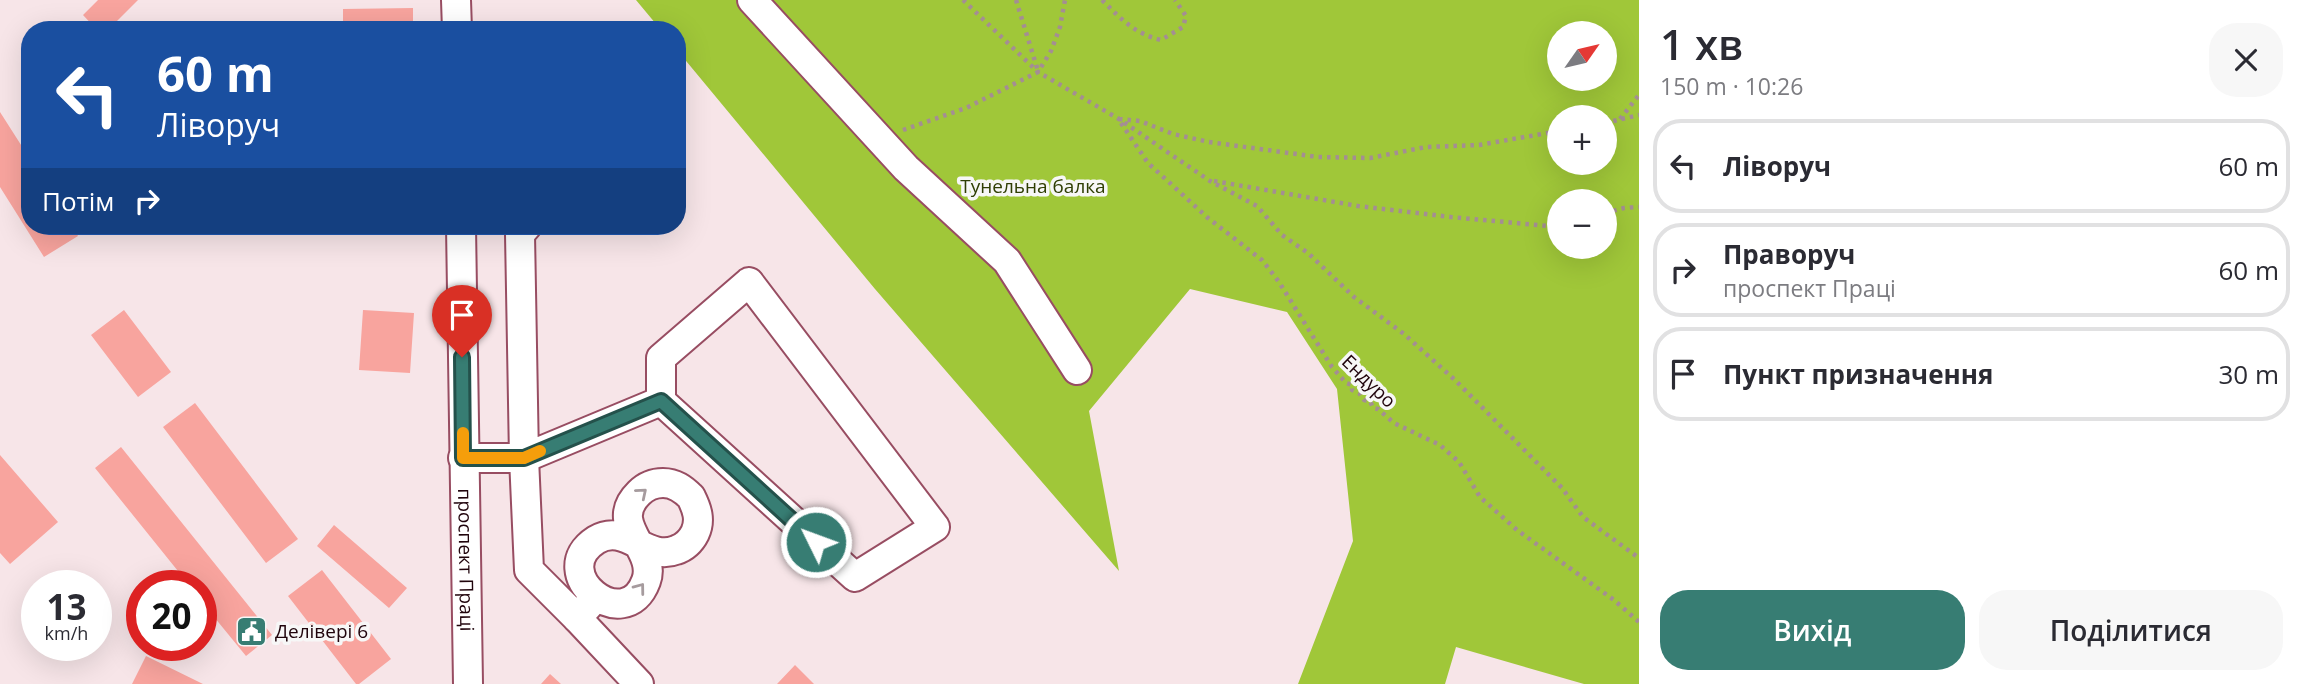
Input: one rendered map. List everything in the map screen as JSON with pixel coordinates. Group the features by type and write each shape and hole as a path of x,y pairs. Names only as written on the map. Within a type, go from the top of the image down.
{"street":[{"path":"456,0 457,21"},
{"path":"752,0 906,167 1007,261 1077,370"},
{"name":"проспект Праці","path":"461,235 468,684"},
{"path":"520,235 529,570 639,684"},
{"path":"750,282 935,527 855,577 661,401 662,358 750,282"},
{"path":"463,458 524,458 661,401"},
{"path":"616,535 636,543 644,551 648,562 645,585 629,600 618,603 606,602 596,597 587,590 580,569 587,548 605,536 616,535"},
{"path":"577,618 596,597"}],"path":[{"path":"963,0 1038,72 1119,119 1210,181 1257,206 1282,235 1308,253 1354,297 1405,334 1500,424 1562,488 1583,517 1639,558"},
{"path":"1016,0 1038,72"},
{"path":"880,139 966,108 1038,72 1051,51 1060,27 1065,0"},
{"path":"1102,0 1128,27 1145,36 1161,40 1183,27 1186,16 1175,0"},
{"path":"1619,120 1639,95"},
{"path":"1619,120 1639,115"},
{"path":"1119,119 1140,121 1173,134 1209,142 1318,157 1370,159 1426,147 1479,145 1547,133"},
{"name":"Ендуро","path":"1119,119 1148,163 1208,218 1262,260 1279,282 1332,367 1346,383 1352,385 1352,390 1359,393 1364,400 1370,401 1373,408 1378,409 1394,424 1432,440 1450,452 1468,475 1480,497 1517,530 1614,600 1639,622"},
{"path":"1210,181 1358,206 1547,226"},
{"path":"1617,210 1639,207"}],"green space":[{"name":"Тунельна балка","path":"636,0 1639,0 1639,684 1584,684 1456,647 1445,684 1298,684 1353,541 1337,389 1287,312 1190,289 1089,411 1119,571 875,289 686,61 686,21 654,21"}],"building":[{"path":"98,0 138,0 117,21 89,21 83,15"},
{"path":"413,8 413,21 343,21 343,9"},
{"path":"0,112 21,145 21,220 0,187"},
{"path":"30,235 77,235 78,236 44,257"},
{"path":"124,310 171,372 138,397 91,335"},
{"path":"363,310 414,313 410,373 359,370"},
{"path":"195,403 298,539 266,563 163,427"},
{"path":"121,447 272,635 246,656 217,621 217,570 177,570 95,468"},
{"path":"0,455 58,522 10,564 0,553"},
{"path":"334,525 407,588 389,608 317,546"},
{"path":"322,570 391,659 359,684 356,684 288,596"},
{"path":"144,661 156,661 203,684 132,684"},
{"path":"795,665 814,684 777,684"},
{"path":"550,674 561,684 541,684"}],"slow traffic":[{"path":"463,433 463,458 524,458 540,451"}],"place":[{"name":"Делівері 6","path":"252,631"}],"route":[{"path":"462,357 463,458 524,458 661,401 816,542"}]}
